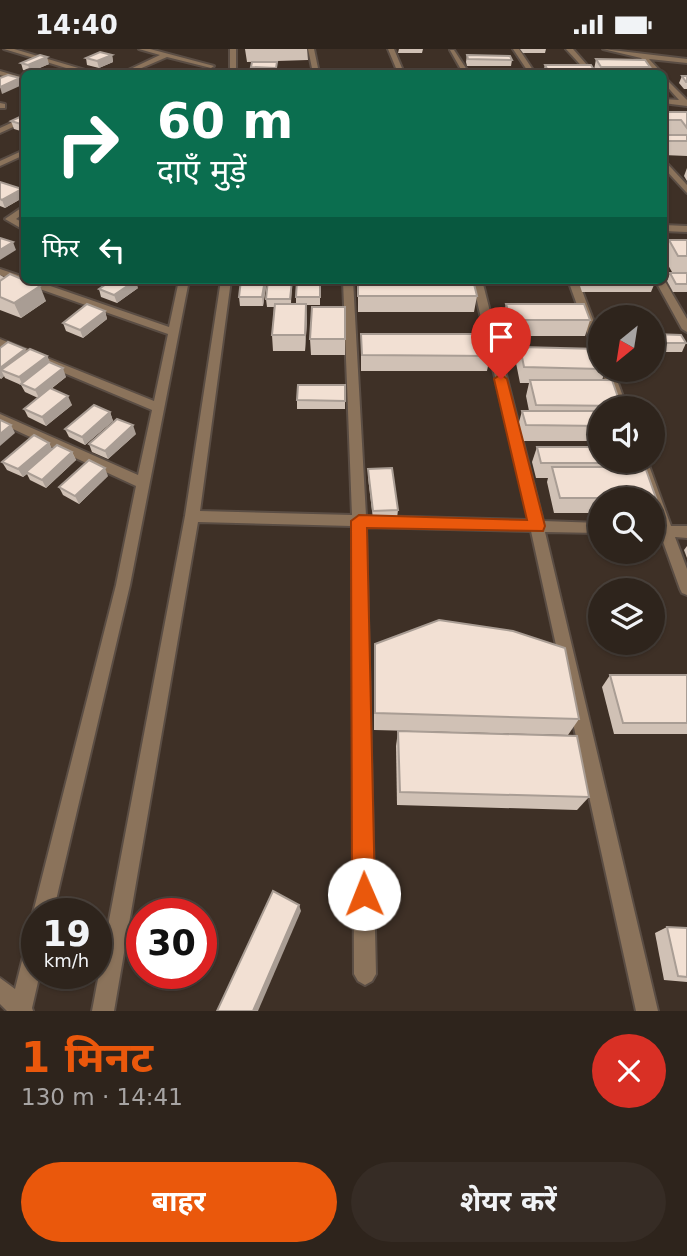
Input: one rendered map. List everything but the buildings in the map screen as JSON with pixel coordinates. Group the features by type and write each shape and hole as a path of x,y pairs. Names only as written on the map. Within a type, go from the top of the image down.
{"street":[{"path":"7,49 79,70"},
{"path":"142,49 211,66"},
{"path":"233,49 233,70"},
{"path":"311,49 315,70"},
{"path":"391,49 400,70"},
{"path":"516,49 530,70"},
{"path":"569,49 588,70"},
{"path":"606,49 687,61"},
{"path":"661,49 669,59"},
{"path":"452,51 464,70"},
{"path":"135,69 166,55"},
{"path":"643,56 656,70"},
{"path":"135,69 139,70"},
{"path":"0,73 21,79"},
{"path":"667,82 686,103"},
{"path":"667,101 686,103"},
{"path":"1,129 21,121"},
{"path":"0,164 21,154"},
{"path":"667,166 687,190"},
{"path":"21,211 10,219 21,225"},
{"path":"667,228 687,229"},
{"path":"0,272 21,279"},
{"path":"34,284 175,333"},
{"path":"47,898 122,585 183,284"},
{"path":"103,1011 192,516 225,284"},
{"path":"348,284 359,521 365,974"},
{"path":"478,284 537,526 647,1011"},
{"path":"574,284 588,320"},
{"path":"662,284 687,329"},
{"path":"0,342 159,408"},
{"path":"0,418 143,483"},
{"path":"192,516 588,528"},
{"path":"665,531 687,532"},
{"path":"665,542 687,589"},
{"path":"0,989 21,1011"},
{"path":"21,1011 26,989"}],"route":[{"path":"364,894 359,521 537,526 501,379"}]}
